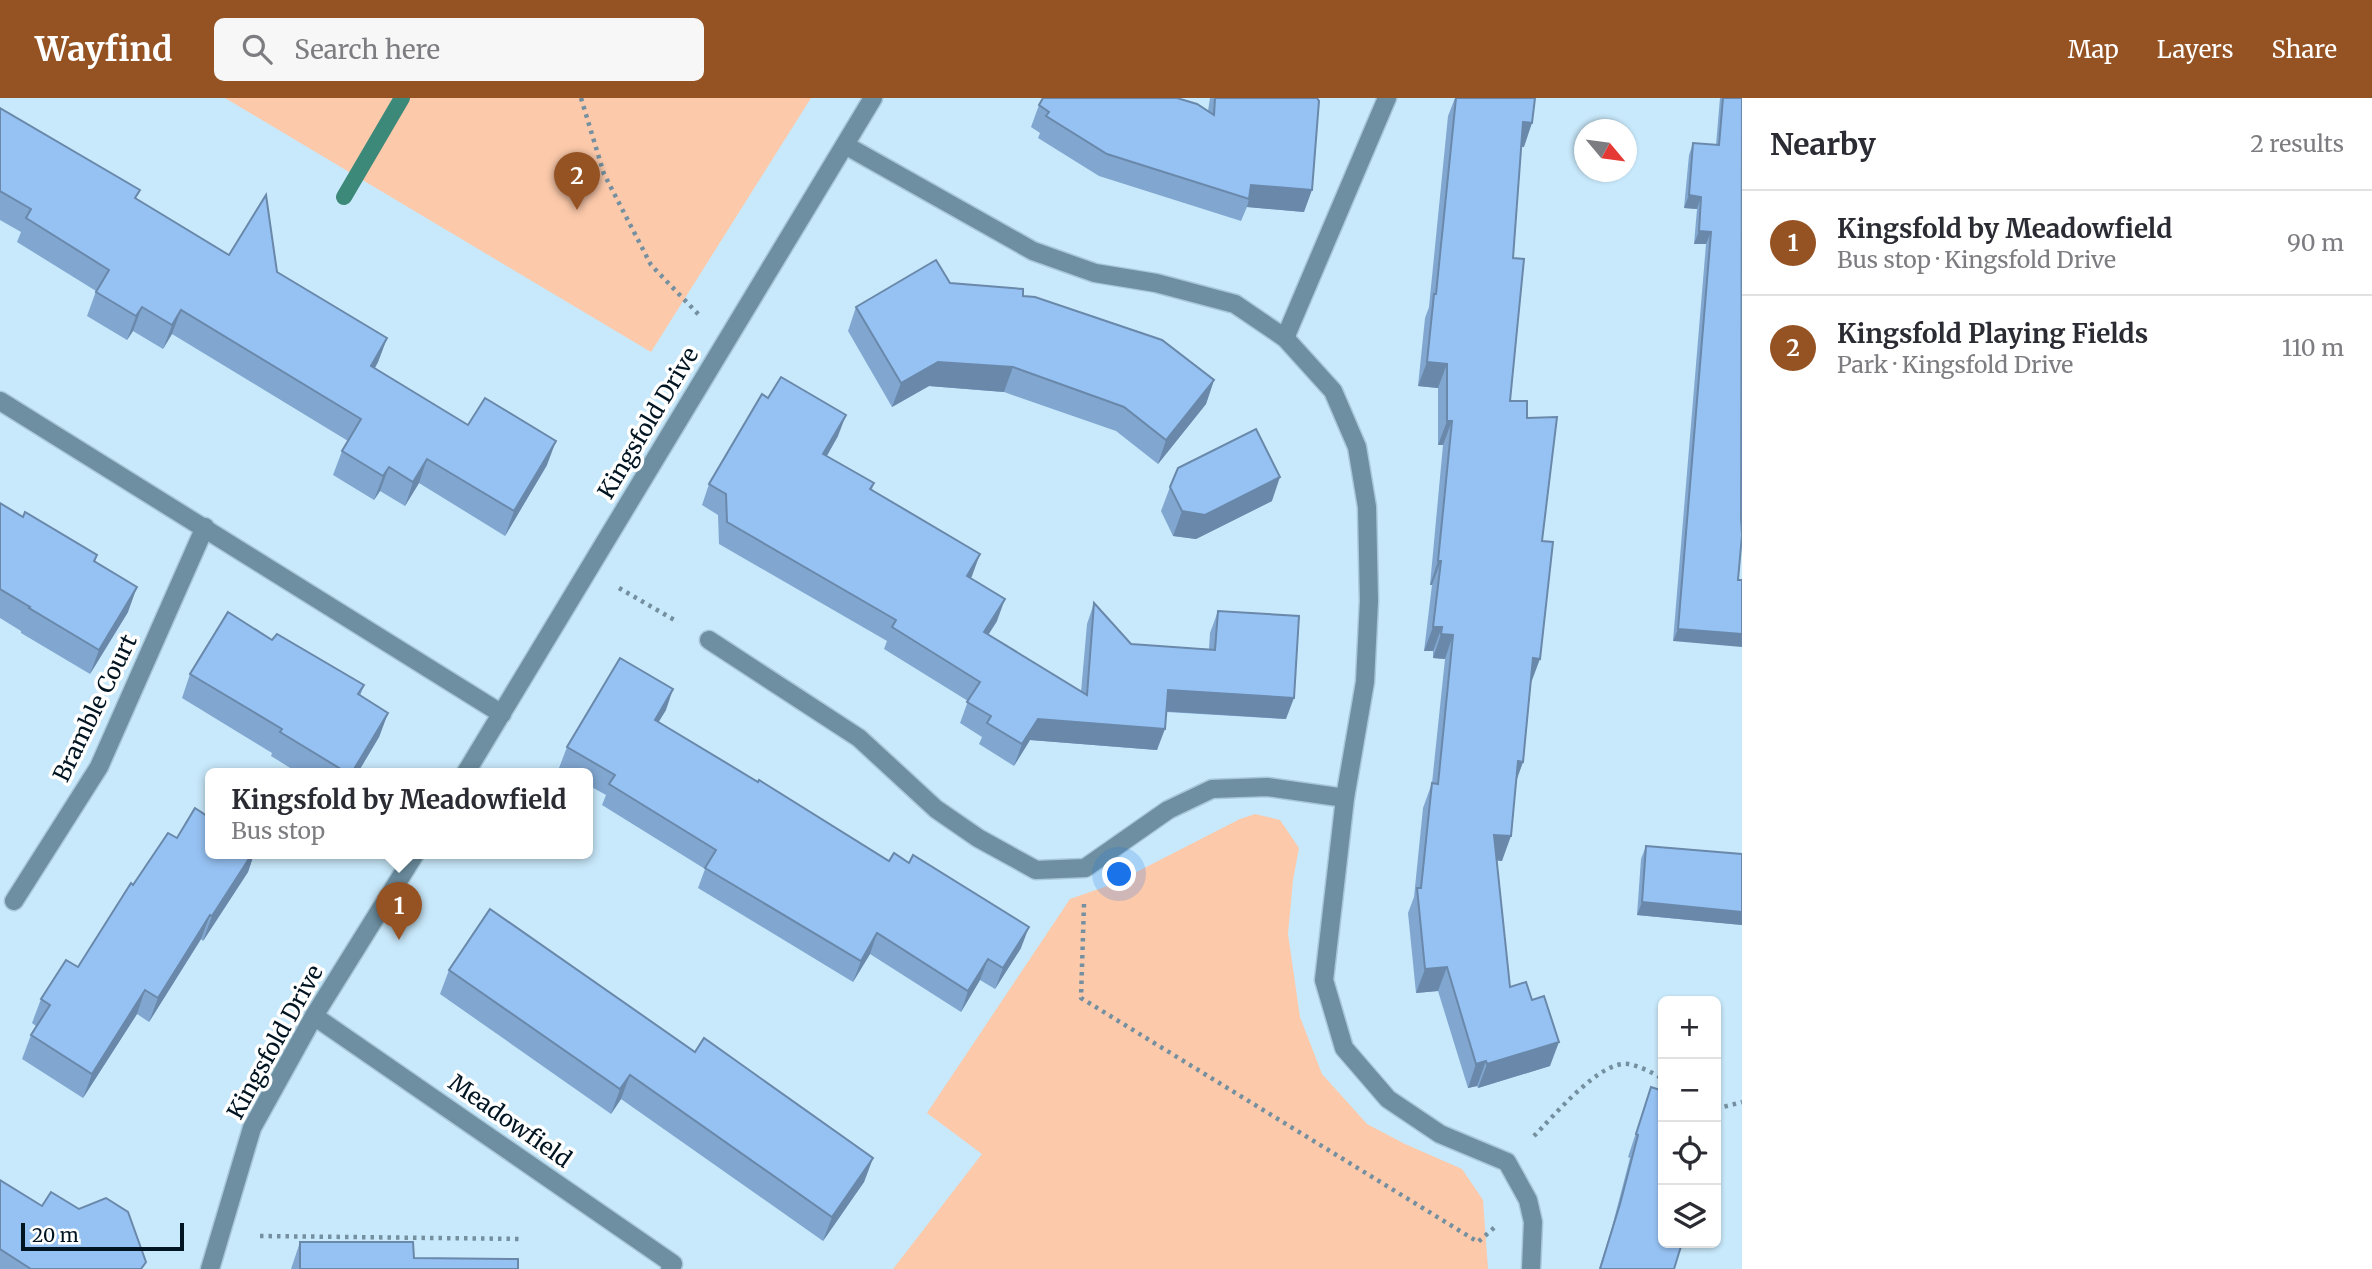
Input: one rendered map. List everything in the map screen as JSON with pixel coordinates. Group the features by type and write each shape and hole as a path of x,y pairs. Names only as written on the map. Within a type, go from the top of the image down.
{"street":[{"name":"Kingsfold Drive","path":"469,768 873,98"},
{"path":"1285,338 1387,98"},
{"path":"845,145 1032,251 1096,273 1156,283 1235,304 1285,338 1333,391 1357,447 1367,507 1369,601 1365,682 1345,798 1324,980 1344,1048 1388,1099 1440,1134 1507,1162 1528,1200 1533,1222 1531,1269"},
{"path":"0,401 502,715"},
{"name":"Bramble Court","path":"14,901 99,767 205,527"},
{"path":"709,640 859,738 936,809 978,838 1036,870 1085,867 1168,810 1212,789 1267,787 1345,798"},
{"name":"Kingsfold Drive","path":"210,1269 252,1128 314,1016 412,859"},
{"name":"Meadowfield","path":"314,1016 673,1264 670,1269"}],"path":[{"path":"581,98 604,174 651,265 725,342"},
{"path":"589,571 709,640"},
{"path":"1085,867 1081,998 1478,1242 1528,1200"},
{"path":"1507,1162 1585,1086 1609,1067 1627,1064 1658,1076"},
{"path":"1721,1108 1742,1102"},
{"path":"220,1235 523,1239"}],"shaded area":[{"path":"225,98 811,98 651,352"},
{"path":"1255,814 1280,820 1299,848 1288,934 1300,1017 1322,1074 1367,1124 1462,1169 1483,1200 1488,1269 893,1269 982,1154 927,1113 1070,899 1113,884 1240,819"}],"building":[{"path":"1043,98 1177,98 1197,104 1214,115 1215,98 1317,98 1319,101 1312,190 1251,185 1249,199 1107,154 1046,116 1049,112 1039,105"},
{"path":"1456,98 1535,98 1532,123 1523,122 1513,258 1524,259 1510,401 1527,401 1527,418 1557,417 1542,541 1553,542 1540,659 1533,658 1523,762 1518,761 1511,836 1494,835 1510,987 1526,982 1532,1000 1544,996 1559,1042 1487,1064 1486,1061 1476,1064 1447,967 1425,969 1417,888 1421,888 1432,783 1438,784 1453,635 1441,634 1442,627 1433,627 1452,421 1447,421 1447,364 1427,362"},
{"path":"1723,98 1742,98 1742,535 1738,580 1742,580 1742,634 1678,629 1711,232 1699,231 1701,197 1689,195 1693,143 1719,145"},
{"path":"0,108 140,190 135,198 229,255 266,195 277,272 387,338 371,366 468,425 485,398 556,441 514,511 427,459 413,482 389,467 383,476 342,451 361,419 181,310 172,325 142,307 136,316 96,292 109,270 26,218 31,209 0,191"},
{"path":"936,260 950,283 1023,289 1023,296 1035,297 1162,340 1214,380 1166,440 1124,407 1013,367 938,362 901,383 856,307"},
{"path":"781,377 846,415 823,454 874,483 870,489 980,554 967,576 1005,599 984,632 1087,695 1094,603 1131,644 1215,650 1218,611 1299,616 1294,698 1168,690 1165,729 1038,719 1022,744 987,723 991,716 967,702 980,682 892,627 896,620 727,522 726,494 709,484 762,394 768,398"},
{"path":"1256,429 1280,477 1205,515 1182,511 1170,487 1178,468"},
{"path":"0,503 23,517 25,512 97,555 94,561 137,587 99,650 0,589"},
{"path":"228,612 272,640 277,634 364,685 358,694 388,713 355,768 339,768 280,732 282,729 190,674"},
{"path":"620,658 673,689 655,720 758,782 759,780 889,861 894,853 909,863 913,855 1029,927 1003,968 988,959 968,991 877,933 861,961 705,868 716,850 609,784 615,775 567,747"},
{"path":"195,808 205,815 205,859 249,859 158,998 145,990 92,1074 31,1035 50,1005 41,999 66,960 78,967 131,883 133,885 168,833 177,838"},
{"path":"1646,846 1742,854 1742,912 1642,902"},
{"path":"490,909 695,1052 704,1038 873,1158 832,1217 630,1075 620,1089 449,970"},
{"path":"1651,1087 1658,1089 1658,1248 1680,1248 1674,1269 1600,1269 1620,1204 1638,1135 1636,1134"},
{"path":"0,1180 42,1206 51,1192 79,1209 106,1198 128,1212 146,1262 141,1269 31,1269 0,1249"},
{"path":"300,1242 413,1242 414,1258 518,1259 518,1269 300,1269"}],"waterway":[{"path":"344,197 402,98"}],"place":[{"name":"Kingsfold Playing Fields","path":"577,210"},
{"name":"Kingsfold by Meadowfield","path":"399,940"}]}
